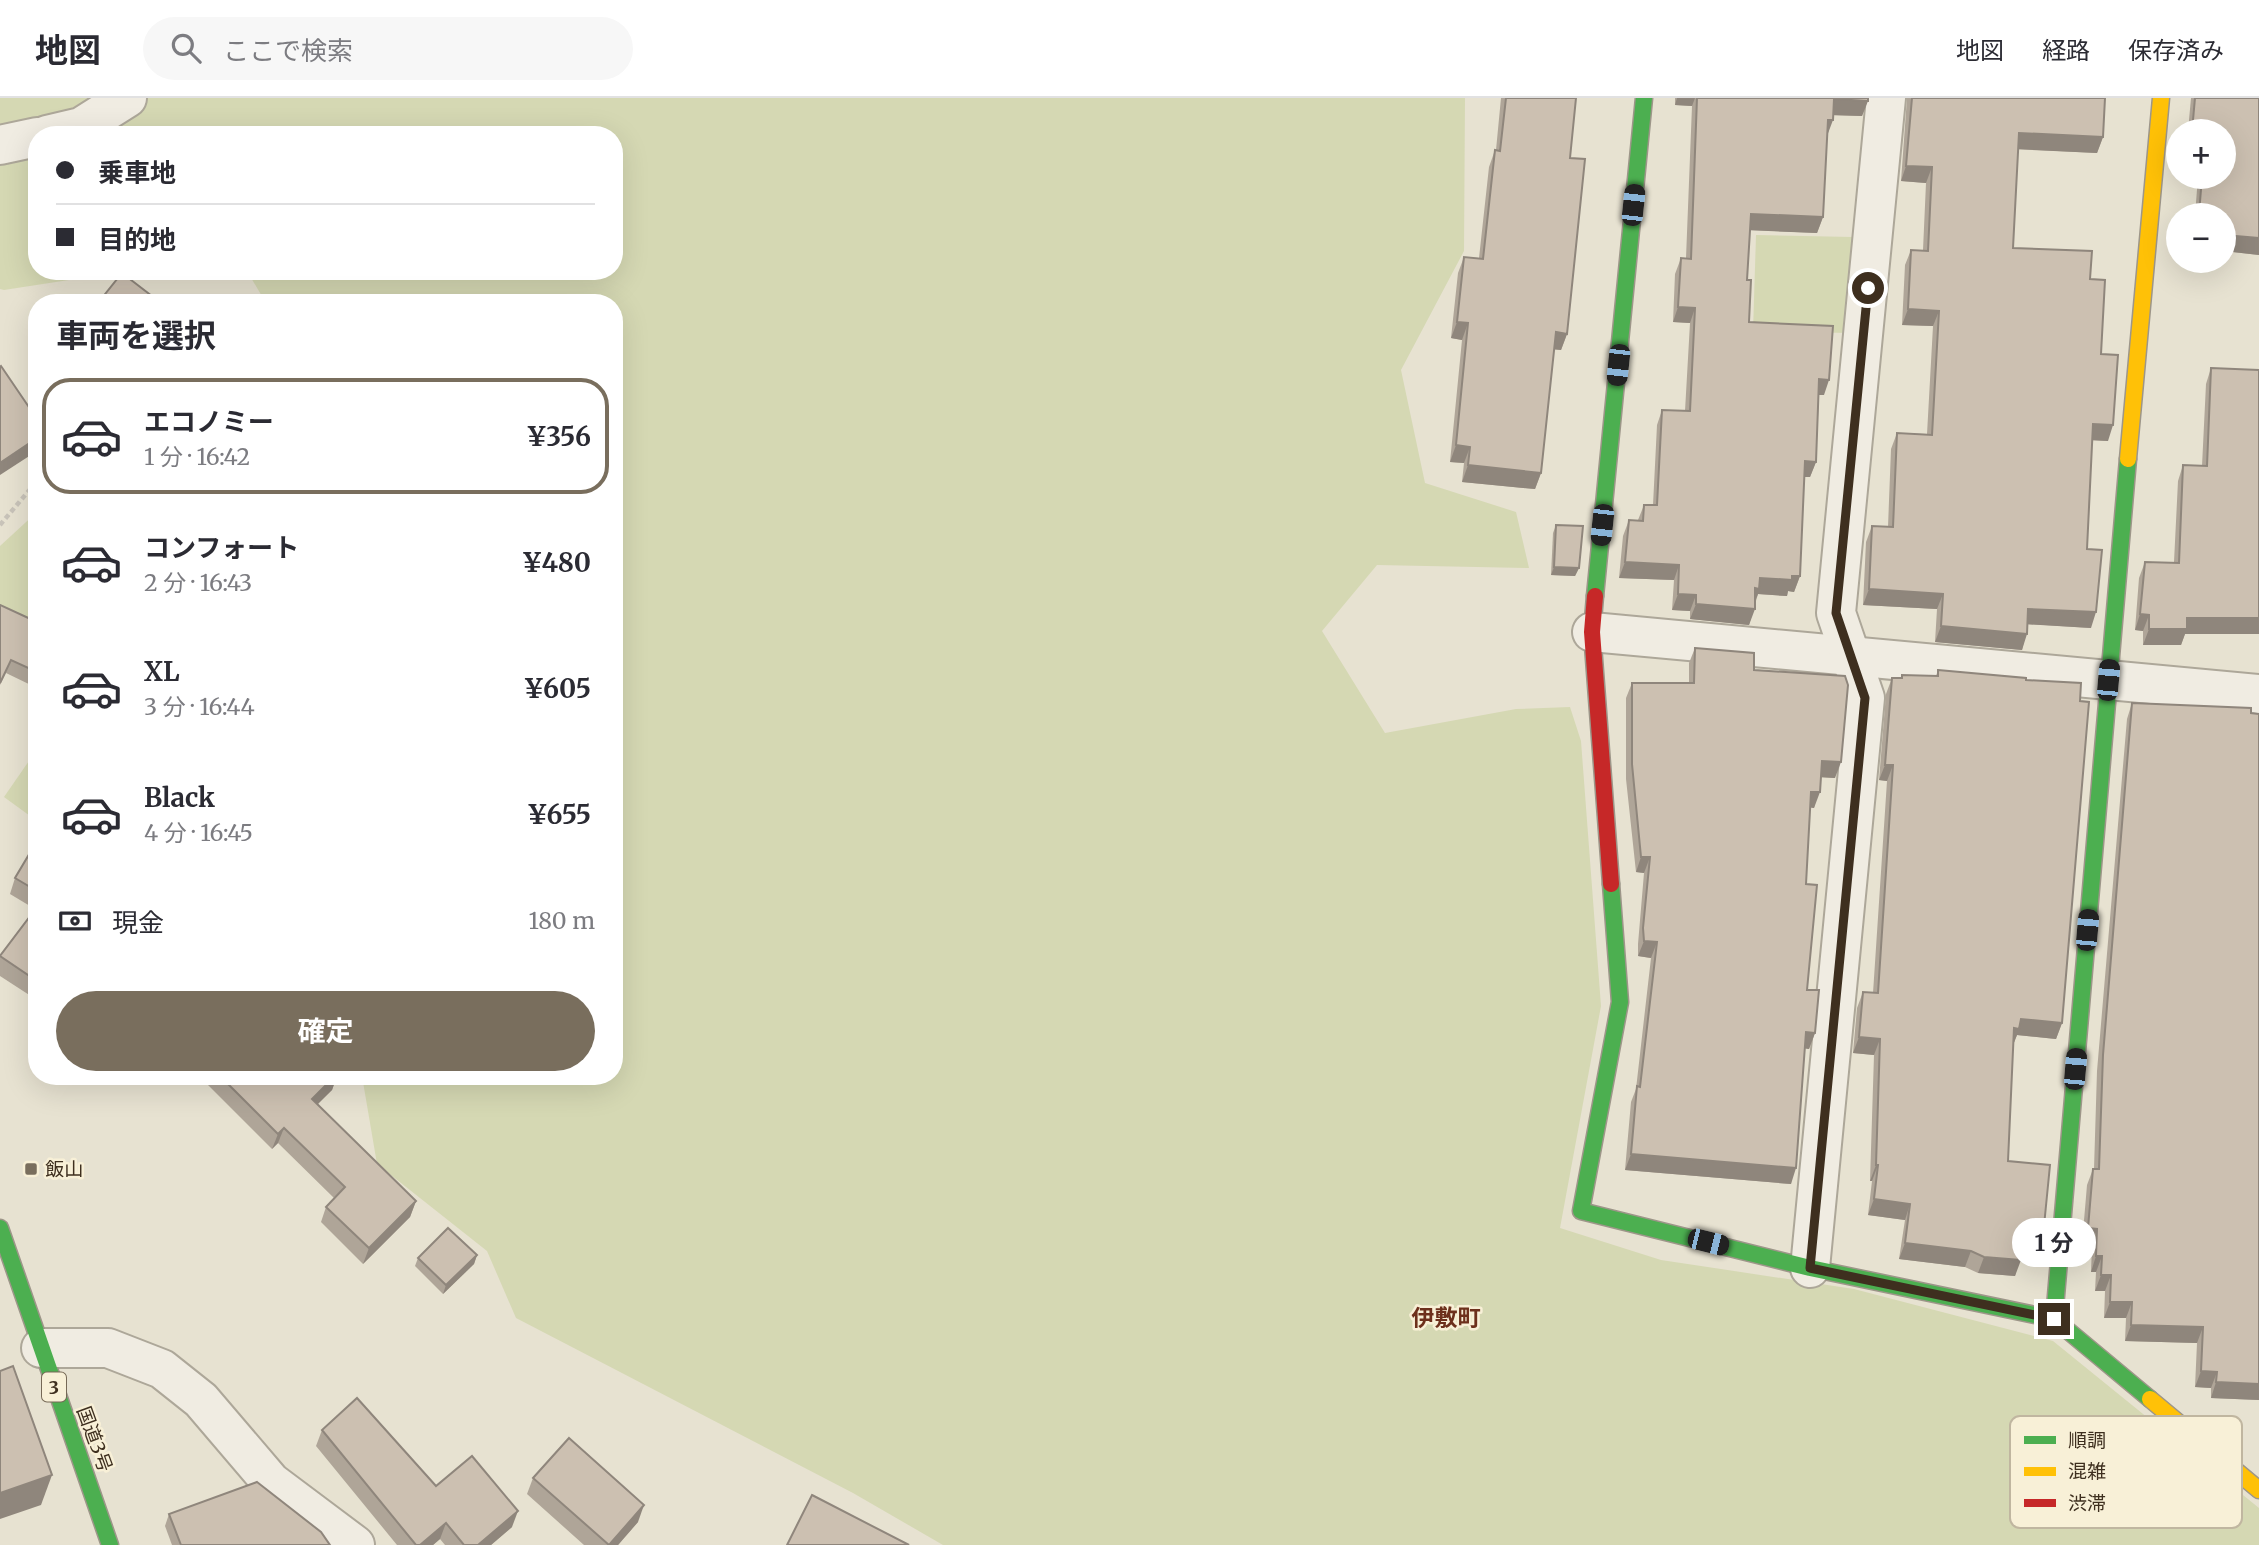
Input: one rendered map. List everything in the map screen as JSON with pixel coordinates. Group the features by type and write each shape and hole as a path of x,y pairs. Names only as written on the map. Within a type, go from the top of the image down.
{"main road":[{"path":"1644,98 1592,632 1620,1002 1581,1210 1810,1268 2054,1319 2170,1416"},
{"path":"2054,1319 2161,98"},
{"name":"国道3号","path":"0,1228 110,1545"},
{"path":"2242,1476 2259,1490"}],"street":[{"path":"83,126 127,98"},
{"path":"1810,1268 1865,698 1836,613 1886,98"},
{"path":"0,145 28,139"},
{"path":"1592,632 2259,694"},
{"path":"40,1348 108,1348 162,1369 201,1400 271,1482 355,1545"}],"path":[{"path":"0,525 28,492"}],"green space":[{"path":"0,98 1465,98 1464,251 1401,370 1425,483 1516,512 1529,568 1377,565 1322,631 1385,733 1516,709 1570,707 1581,741 1601,1006 1560,1228 1661,1260 1854,1289 2053,1341 2146,1416 2010,1416 2010,1528 2242,1528 2242,1494 2259,1508 2259,1545 943,1545 853,1493 516,1318 487,1251 377,1164 364,1085 623,1085 623,294 261,294 252,280 623,280 623,126 28,126 28,280 69,280 0,289"},
{"path":"1756,235 1853,237 1849,333 1753,331"},
{"path":"28,520 28,632 0,605 0,546"},
{"path":"28,762 28,814 4,797"}],"building":[{"path":"1506,98 1576,98 1570,158 1585,159 1567,334 1556,332 1541,473 1468,465 1470,447 1456,445 1468,323 1457,322 1464,257 1483,259 1495,150 1500,151"},
{"path":"1697,98 1868,98 1868,101 1834,99 1833,120 1828,120 1823,217 1751,214 1747,280 1751,280 1749,322 1833,326 1829,380 1819,379 1816,462 1805,461 1800,576 1792,576 1792,580 1760,578 1759,589 1755,588 1755,609 1696,604 1696,595 1678,594 1679,565 1625,562 1629,520 1643,521 1644,505 1657,505 1662,410 1690,411 1695,308 1678,307 1681,258 1691,259"},
{"path":"1912,98 2105,98 2103,137 2019,133 2013,248 2092,251 2090,279 2105,280 2101,354 2118,355 2113,425 2093,424 2087,549 2102,550 2096,612 2028,609 2027,634 1941,626 1943,594 1869,589 1872,526 1893,527 1897,433 1932,435 1939,311 1908,309 1911,250 1928,251 1932,167 1906,166"},
{"path":"2195,98 2259,98 2259,238 2236,236 2236,203 2200,203 2201,189 2236,189 2236,119 2193,119"},
{"path":"116,280 131,280 149,294 105,294"},
{"path":"0,367 28,406 28,444 0,463"},
{"path":"2211,368 2259,370 2259,618 2187,618 2187,629 2149,629 2149,615 2140,614 2145,562 2179,563 2183,465 2207,466"},
{"path":"1556,525 1583,526 1579,568 1554,567"},
{"path":"0,605 28,618 28,668 11,660 0,683"},
{"path":"1695,648 1754,653 1754,670 1845,676 1848,685 1841,762 1822,761 1820,792 1811,792 1806,884 1817,885 1807,990 1819,990 1815,1033 1806,1032 1796,1168 1631,1154 1637,1086 1640,1087 1657,942 1644,941 1650,857 1641,857 1632,764 1632,683 1694,683"},
{"path":"1938,670 2081,683 2080,701 2089,702 2062,1023 2021,1019 2019,1029 2014,1028 2008,1161 2050,1165 2044,1226 2025,1225 2021,1260 1984,1257 1971,1251 1905,1243 1910,1204 1874,1199 1878,1165 1880,1039 1859,1037 1863,992 1878,993 1893,765 1885,765 1892,678 1902,678 1902,675 1938,676"},
{"path":"2132,703 2251,708 2251,713 2259,714 2259,1384 2216,1382 2217,1372 2201,1371 2203,1327 2131,1325 2132,1302 2110,1302 2111,1275 2101,1275 2102,1256 2096,1256 2097,1229 2088,1228 2093,1169 2099,1169 2103,1055"},
{"path":"28,856 28,886 15,878"},
{"path":"28,919 28,975 0,956"},
{"path":"229,1085 326,1085 312,1099 416,1201 369,1248 326,1207 345,1187 284,1128 278,1134"},
{"path":"448,1228 477,1255 446,1285 418,1258"},
{"path":"13,1366 52,1475 0,1493 0,1371"},
{"path":"357,1398 436,1486 472,1456 518,1511 478,1545 464,1545 446,1523 420,1545 416,1545 322,1430"},
{"path":"569,1438 644,1505 609,1545 533,1478"},
{"path":"257,1482 321,1532 330,1545 181,1545 169,1514"},
{"path":"812,1495 909,1545 787,1545"}],"traffic: fast":[{"path":"1595,596 1644,98"},
{"path":"2054,1319 2128,459"},
{"path":"1611,884 1620,1002 1581,1211 1810,1268 2054,1319 2150,1399"},
{"path":"0,1228 110,1545"}],"traffic: slow":[{"path":"2128,459 2161,98"},
{"path":"2150,1399 2170,1416"},
{"path":"2242,1476 2259,1490"}],"traffic: jam":[{"path":"1595,596 1592,632 1611,884"}],"place":[{"name":"飯山","path":"31,1169"}],"district":[{"name":"伊敷町","path":"1446,1317"}],"route":[{"path":"1868,288 1836,613 1865,698 1810,1268 2054,1319"}]}
